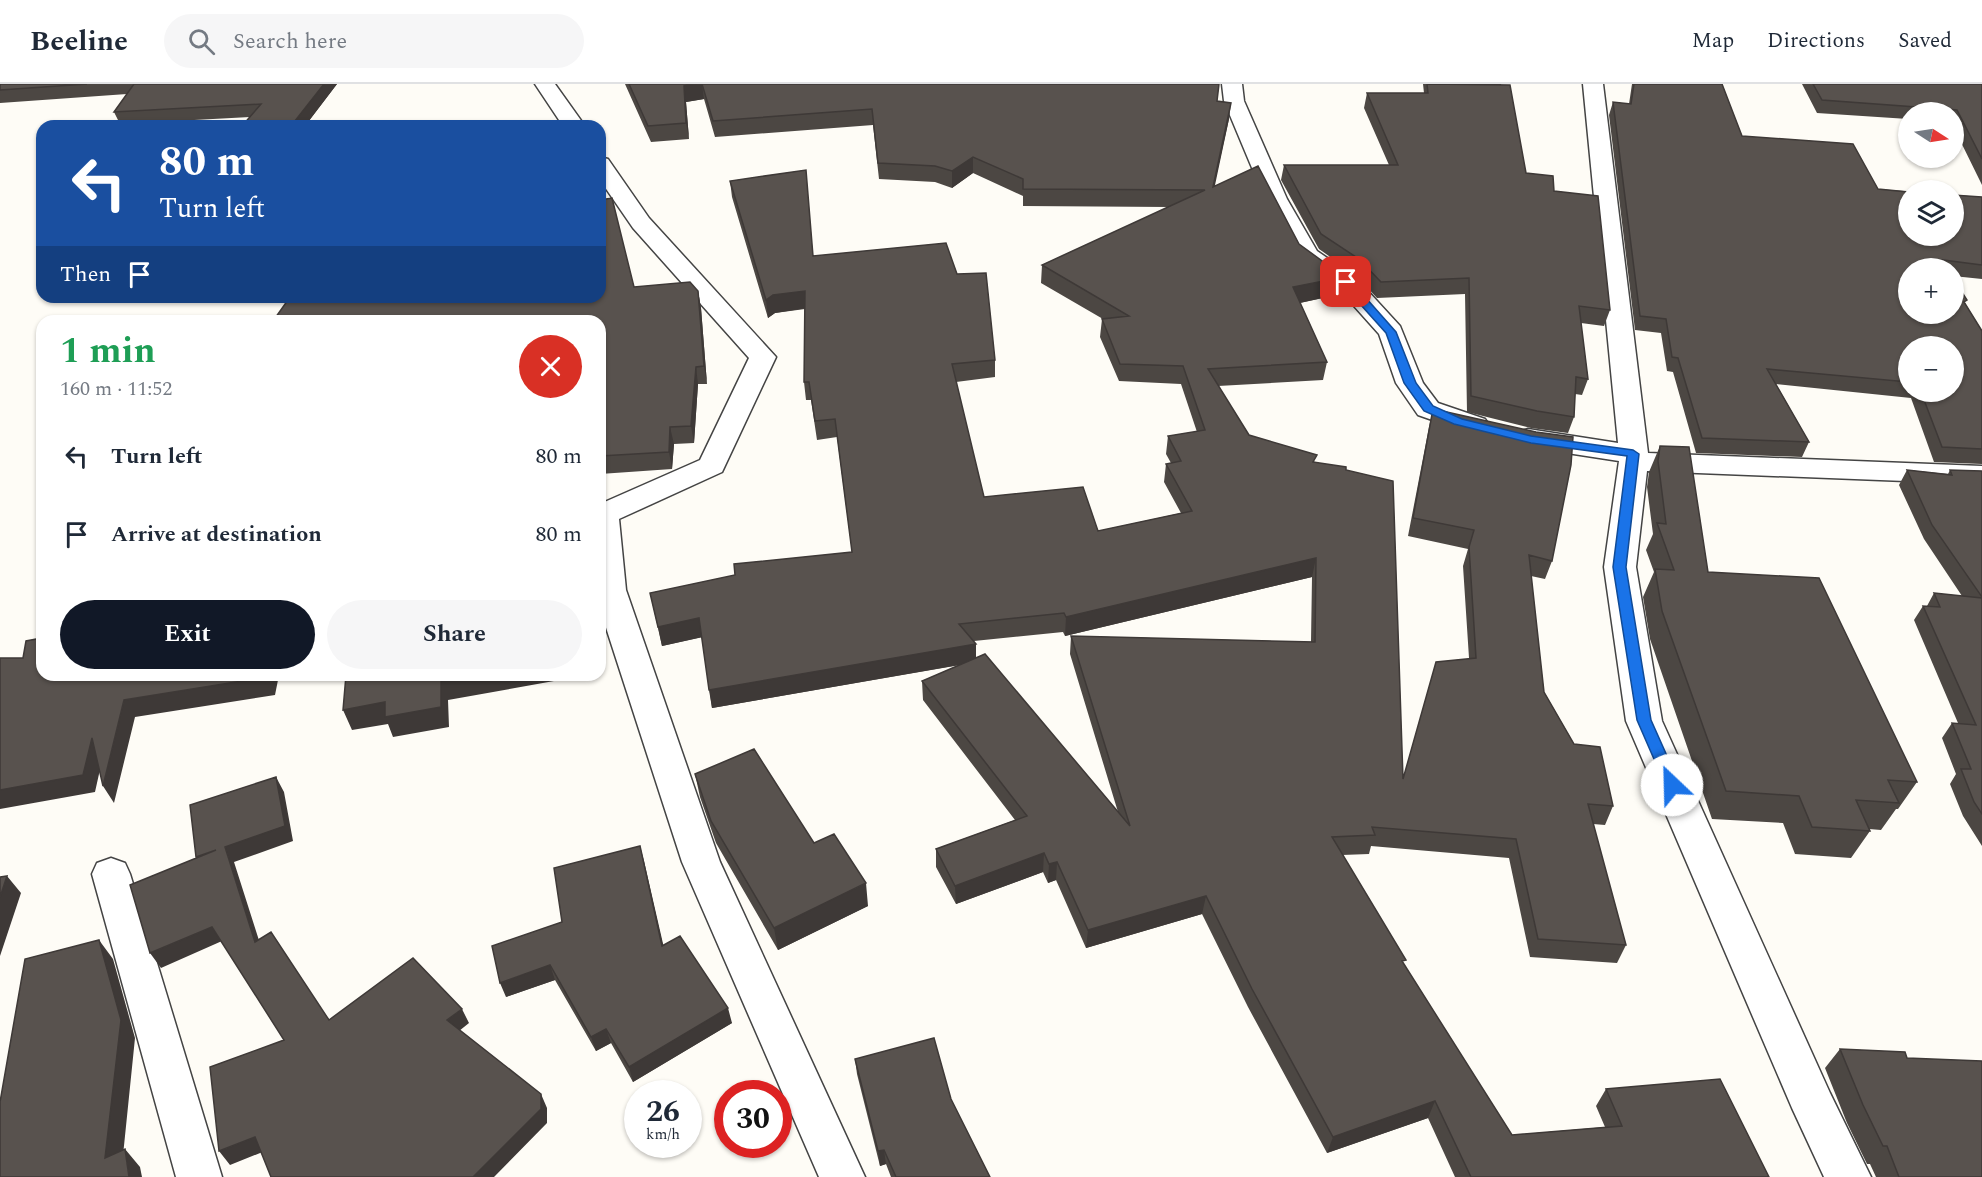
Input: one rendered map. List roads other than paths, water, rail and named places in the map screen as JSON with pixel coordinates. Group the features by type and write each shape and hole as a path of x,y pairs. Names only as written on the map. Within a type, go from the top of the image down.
{"street":[{"path":"545,84 570,120"},
{"path":"1232,84 1234,101 1276,199 1307,255 1346,282 1391,332 1410,383 1428,409 1458,421 1505,433 1633,458 1982,475"},
{"path":"1593,84 1633,458 1620,567 1644,720 1814,1108 1848,1177"},
{"path":"606,173 641,223 763,357 712,466 606,513"},
{"path":"606,547 610,590 701,862 842,1177"},
{"path":"111,874 199,1177"}]}
